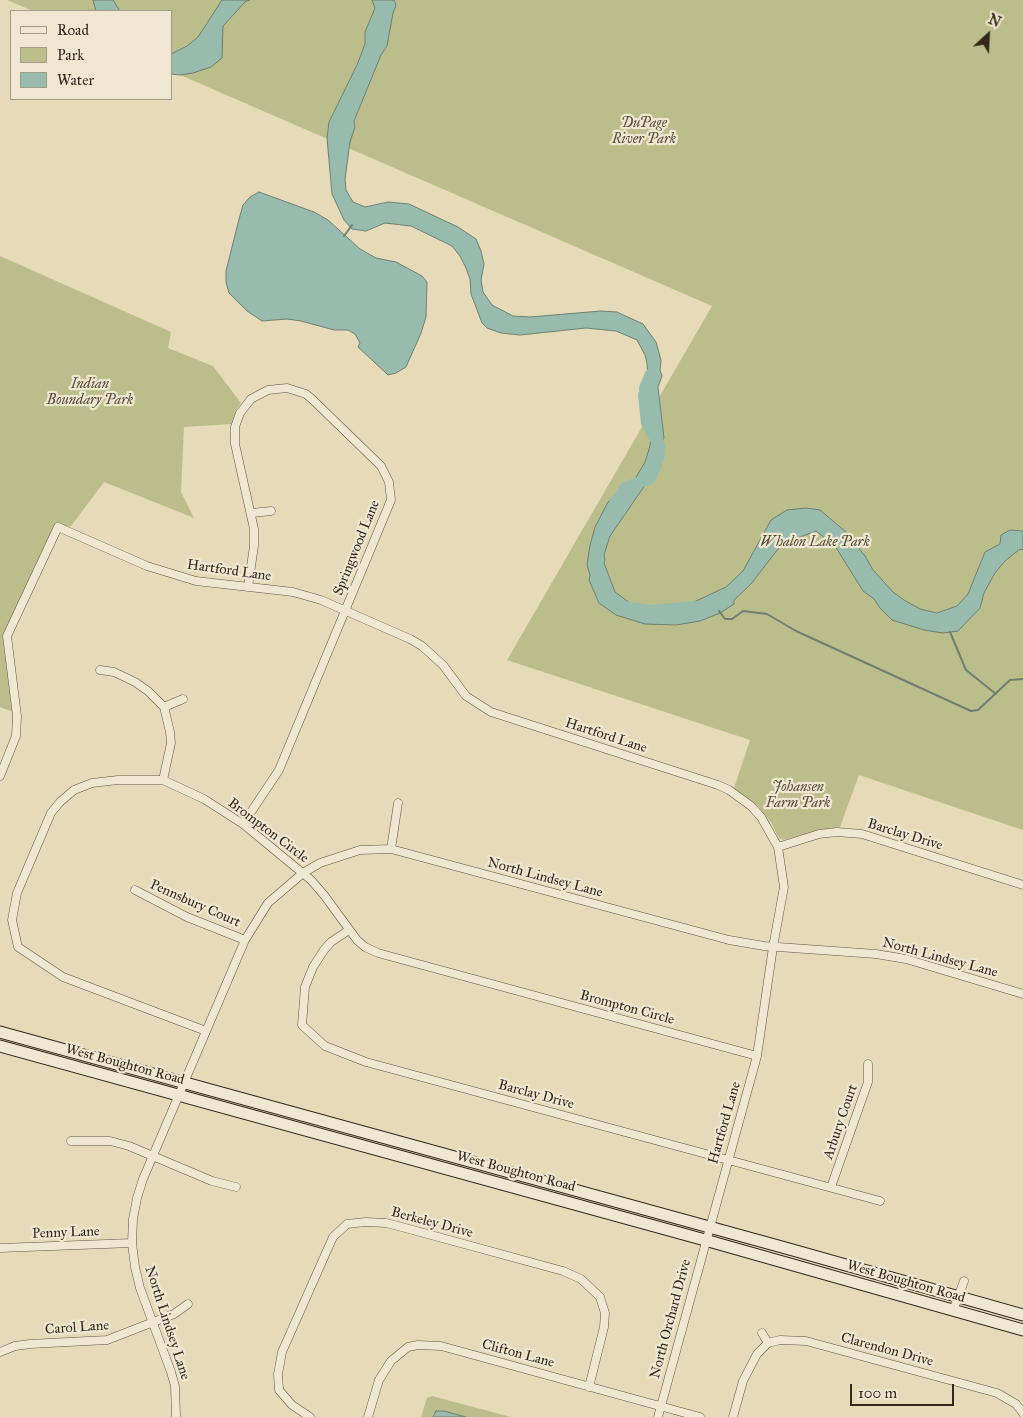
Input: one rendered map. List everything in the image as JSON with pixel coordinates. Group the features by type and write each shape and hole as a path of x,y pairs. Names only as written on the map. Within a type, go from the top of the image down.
{"main road":[{"name":"West Boughton Road","path":"0,1032 1023,1315"},
{"name":"West Boughton Road","path":"0,1046 705,1240 1023,1330"}],"street":[{"name":"Springwood Lane","path":"243,824 279,770 344,611 388,510 391,489 382,466 313,400 296,390 277,388 259,394 246,404 237,420 234,434 252,513 254,546 248,587"},
{"path":"252,513 270,510"},
{"name":"Hartford Lane","path":"0,776 16,736 17,716 7,636 58,528 147,566 196,581 307,595 410,639 422,646 443,665 466,696 491,712 729,790 751,806 761,817 778,847 784,887 757,1056 709,1227"},
{"path":"100,670 114,672 135,682 148,691 164,707 171,743 163,780"},
{"path":"164,707 183,699"},
{"name":"Brompton Circle","path":"206,1031 63,977 18,947 12,920 17,893 51,814 60,802 74,790 92,783 118,780 163,780 204,799 243,824 303,873 324,895 349,930 365,947 391,957 757,1056"},
{"path":"391,849 398,803"},
{"name":"Barclay Drive","path":"778,847 819,834 837,832 862,834 1023,885"},
{"name":"North Lindsey Lane","path":"176,1417 175,1386 140,1288 135,1267 132,1243 133,1219 137,1198 244,940 268,903 303,873 336,857 360,850 391,849 716,937 773,947 876,954 906,959 1023,994"},
{"name":"Pennsbury Court","path":"135,890 187,916 244,940"},
{"name":"Barclay Drive","path":"349,930 324,950 313,967 305,987 302,1026 325,1046 366,1062 880,1201"},
{"name":"Arbury Court","path":"831,1188 868,1082 868,1064"},
{"path":"71,1141 110,1141 154,1155 212,1181 236,1187"},
{"name":"Berkeley Drive","path":"310,1417 292,1405 279,1390 278,1374 282,1352 333,1238 347,1224 386,1222 563,1271 581,1279 600,1297 604,1312 604,1327 589,1386"},
{"name":"North Orchard Drive","path":"658,1417 709,1227"},
{"name":"Penny Lane","path":"0,1248 132,1243"},
{"path":"953,1310 964,1281"},
{"name":"Carol Lane","path":"0,1352 15,1346 30,1344 108,1340 174,1314 188,1304"},
{"path":"733,1417 743,1381 756,1354 768,1344 762,1333"},
{"name":"Clarendon Drive","path":"768,1344 780,1340 806,1341 997,1393 1016,1404 1023,1413"},
{"name":"Clifton Lane","path":"368,1417 379,1380 391,1361 408,1347 418,1345 441,1346 700,1417"}],"green space":[{"name":"Whalon Lake Park","path":"7,0 1023,0 1023,830 859,775 840,827 783,840 778,837 772,824 758,806 734,788 750,740 507,660 712,306 172,71 172,10 31,10"},
{"name":"Indian Boundary Park","path":"0,256 171,332 168,348 213,366 241,403 236,410 231,424 184,427 181,492 194,518 104,482 71,526 58,528 10,637 19,714 0,707"},
{"path":"432,1396 511,1417 421,1417 427,1398"}],"water":[{"path":"93,0 113,0 119,10 96,10"},
{"path":"222,0 250,0 246,1 223,26 222,58 211,67 193,73 172,74 172,54 187,46 198,37"},
{"path":"372,0 394,0 396,5 387,46 381,55 354,121 355,127 350,142 345,179 346,190 353,202 365,207 388,202 409,204 458,227 476,239 484,264 481,280 483,292 492,305 513,316 530,317 601,311 617,312 643,324 656,342 661,360 660,370 662,376 658,387 664,438 659,445 658,459 650,478 610,536 604,555 604,563 615,592 637,610 644,609 650,611 681,608 726,587 743,571 771,520 787,510 806,508 820,510 846,532 865,556 873,570 893,592 920,609 937,613 957,606 968,594 985,552 1000,544 1001,535 1010,530 1023,531 1023,550 1020,549 1005,561 995,573 984,593 980,608 958,631 943,633 924,630 892,620 874,599 863,591 835,546 816,531 787,542 778,549 751,584 734,600 734,604 720,613 700,621 676,625 645,624 616,615 599,603 589,580 590,575 587,565 595,527 608,502 622,491 625,491 625,488 635,479 645,462 650,446 651,437 647,423 644,395 648,393 645,388 648,375 645,355 637,340 616,331 586,328 520,335 501,333 487,328 482,323 471,294 470,279 466,268 452,246 411,226 385,223 366,231 352,229 344,220 332,194 327,138 329,122 357,65 365,44 365,32 375,8"},
{"path":"259,192 314,212 328,220 360,249 376,258 396,262 422,276 427,282 426,317 406,367 388,375 358,347 360,343 355,334 348,330 334,330 287,319 262,321 247,311 229,293 226,271 243,205 250,197"},
{"path":"436,1411 444,1411 466,1417 433,1417"}],"waterway":[{"path":"344,236 352,225"},
{"path":"615,503 625,491 625,488 650,478 658,459 659,445 647,423 644,395 648,393 645,388 651,374"},
{"path":"622,607 650,611 696,607"},
{"path":"719,611 725,619 732,619 743,611 767,614 796,631 971,711 978,710 1010,680 1023,679"},
{"path":"950,632 966,670 996,694"}],"park label":[{"name":"DuPage River Park","path":"644,132"},
{"name":"Johansen Farm Park","path":"798,796"}]}
